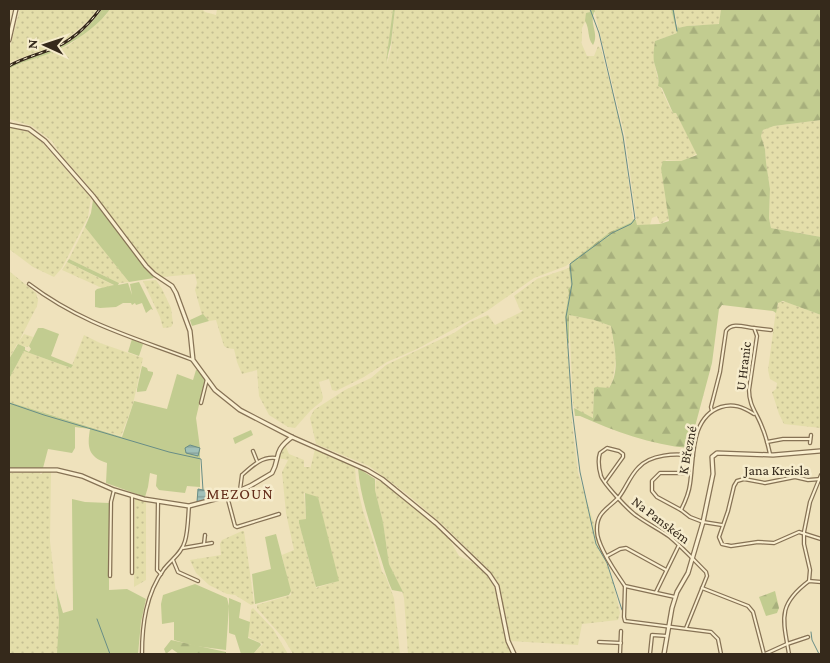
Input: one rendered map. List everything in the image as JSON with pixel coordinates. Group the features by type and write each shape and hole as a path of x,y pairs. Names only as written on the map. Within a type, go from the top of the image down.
{"street":[{"path":"9,40 16,9"},
{"path":"9,125 29,129 44,141 93,196 146,266 172,286 190,331 193,360 215,390 231,404 292,437 368,470 411,501 450,536 495,582 508,641 514,654"},
{"path":"29,284 45,296 83,318 110,330 193,360"},
{"name":"U Hranic","path":"712,411 711,407 720,372 728,327 754,328 757,336 749,393 754,414 762,427 770,454"},
{"path":"754,328 771,330"},
{"path":"201,403 207,379"},
{"path":"712,411 731,405 754,414"},
{"name":"K Březné","path":"681,510 689,490 693,456 700,425 712,411"},
{"path":"810,443 811,435"},
{"path":"9,470 57,470 82,476 132,496 189,506 227,496 272,474 282,445 292,437"},
{"path":"767,442 783,439 810,439"},
{"path":"607,448 620,451 623,454 623,458 605,482 601,475 600,453 607,448"},
{"path":"253,451 257,461"},
{"path":"664,654 675,597 688,572 703,522 712,484 712,459 714,455 721,453 770,454 821,451"},
{"path":"693,456 663,456 648,460 638,467 618,498 604,509 597,524 598,540 625,586 624,620 704,630 718,638 722,654"},
{"path":"240,490 242,475 257,461 270,457 276,458"},
{"path":"691,473 660,473 651,484 652,491 656,497 687,515 703,522 723,525"},
{"path":"810,581 804,532 810,502 821,479 821,475"},
{"name":"Jana Kreisla","path":"804,532 796,533 774,544 758,542 727,546 720,541 720,534 737,481 744,479 765,483 795,477 808,480 821,479"},
{"name":"Na Panském","path":"605,482 636,516 656,527 678,545 707,574 702,588"},
{"path":"110,576 110,502 114,490"},
{"path":"132,496 132,573"},
{"path":"227,496 235,526 237,527 279,514"},
{"path":"158,502 157,570 161,574"},
{"path":"142,654 145,612 150,595 161,574 183,548 186,541 189,506"},
{"path":"804,532 821,538"},
{"path":"204,544 205,535"},
{"path":"183,548 212,543"},
{"path":"656,592 678,545"},
{"path":"607,556 626,548 666,570"},
{"path":"173,559 178,572 198,581"},
{"path":"789,654 783,628 786,607 797,590 810,581 821,582"},
{"path":"625,586 675,597"},
{"path":"686,628 702,588 748,606 753,612 764,654 808,637"},
{"path":"620,654 622,631"},
{"path":"650,654 652,634 667,636"},
{"path":"599,642 621,643"}],"shaded area":[{"path":"20,9 97,9 91,18 68,38 46,49 9,62 9,51"},
{"path":"110,9 202,9 205,12 216,15 217,9 393,9 387,64 391,49 395,9 589,9 590,12 582,28 581,42 587,56 594,56 598,46 601,49 622,128 632,222 610,232 566,266 534,278 487,311 417,349 387,362 364,377 336,391 332,390 329,379 319,382 323,397 322,401 295,428 288,427 269,415 259,396 257,370 242,374 234,349 224,346 216,320 209,321 202,315 195,290 197,283 195,274 162,277 158,274 150,267 52,141 32,126 9,119 9,69 68,46 106,15"},
{"path":"594,9 671,9 677,33 655,41 654,61 659,84 669,106 673,113 676,113 697,153 681,161 666,160 662,166 669,219 660,224 657,216 652,218 650,225 637,225 625,136"},
{"path":"674,9 721,9 720,23 678,28"},
{"path":"821,120 821,237 771,228 769,218 770,189 765,149 761,136 763,130 774,126"},
{"path":"9,127 28,132 39,139 91,198 88,217 62,268 54,277 33,267 9,249"},
{"path":"85,227 129,282 119,283 69,259"},
{"path":"67,262 115,286 102,288 62,270"},
{"path":"569,268 571,286 565,317 572,422 578,473 614,586 620,613 618,620 582,624 578,645 510,641 498,582 489,570 444,526 407,494 369,466 316,444 310,418 314,410 345,390 371,378 386,365 454,333 470,322 488,315 495,325 521,312 523,310 520,310 514,296 537,279"},
{"path":"9,271 36,293 38,300 37,306 18,343 24,334 33,337 29,346 17,344 9,359"},
{"path":"156,280 171,308 173,324 171,327 163,328 160,317 143,281"},
{"path":"779,302 786,302 821,315 821,428 784,424 779,414 772,392 776,389 777,383 770,379 768,370 776,310"},
{"path":"569,315 611,326 616,359 613,379 609,388 594,388 593,418 576,410 573,405"},
{"path":"84,335 100,343 143,358 133,404 121,436 9,402 9,379 24,351 71,368"},
{"path":"285,445 289,454 304,460 304,467 310,467 310,470 315,449 355,466 356,482 363,511 382,572 394,598 400,654 293,654 284,639 257,608 257,605 291,595 282,555 294,550 286,513 282,472 288,460 278,458","holes":["304,493 318,498 338,581 316,588 299,523 306,519"]},
{"path":"40,472 42,474 43,472 51,472 50,541 59,620 58,653 9,654 9,473"},
{"path":"376,480 382,482 422,513 448,537 459,556 472,562 487,575 495,589 511,654 408,654 404,598 389,564 383,522 375,490"},
{"path":"135,499 146,502 146,580 134,587"},
{"path":"244,531 254,604 251,605 235,595 227,594 209,585 196,573 190,560 221,555 220,544 222,540"},
{"path":"253,608 273,629 288,654 253,654 263,644 248,636 251,610"}],"green space":[{"path":"102,9 110,9 91,29 74,41 56,51 23,62 9,69 13,65 73,39 93,21"},
{"path":"393,9 395,9 391,43 386,62"},
{"path":"589,9 594,9 595,11 593,19 595,41 593,45 585,21 586,13 590,12"},
{"path":"671,9 674,9 678,28 719,24 721,9 821,9 821,120 774,126 763,130 761,136 765,149 770,189 769,218 771,228 821,237 821,315 783,301 778,303 776,313 773,311 722,305 719,309 712,363 693,434 693,447 689,448 647,441 580,416 575,416 574,408 593,418 594,388 609,388 613,381 616,366 615,350 611,326 569,315 568,344 565,317 568,289 571,286 569,268 571,262 610,232 632,222 633,219 636,220 637,225 660,224 669,221 661,168 663,161 681,161 697,155 676,113 673,113 662,88 658,86 654,59 655,41 677,33"},
{"path":"93,200 154,278 129,282 85,227 91,213"},
{"path":"69,259 119,283 118,285 128,283 132,295 130,284 139,282 153,310 151,309 146,313 142,303 132,305 131,303 123,303 116,307 95,307 95,291 114,285 67,262"},
{"path":"203,314 209,321 192,326 190,320"},
{"path":"38,328 59,334 51,356 73,365 71,368 24,351 9,379 9,359 18,344 25,347 25,350 29,352 31,349 29,346"},
{"path":"132,339 143,344 139,356 128,352"},
{"path":"142,366 147,368 148,371 153,372 153,374 146,391 137,392 137,389"},
{"path":"196,370 199,370 205,379 196,418 200,448 200,487 187,486 185,493 159,490 156,486 157,475 150,473 145,497 106,483 107,463 96,458 90,451 90,429 75,427 75,448 72,453 48,449 43,468 9,468 9,402 122,437 134,401 167,409 177,374 193,380"},
{"path":"251,430 253,435 235,444 233,438"},
{"path":"358,468 375,479 375,490 383,522 389,564 403,592 392,590 388,580 366,509"},
{"path":"305,493 318,497 339,581 316,587 299,523 299,520 306,519"},
{"path":"72,499 85,502 109,503 109,590 127,589 146,599 141,622 138,654 57,654 59,620 56,589 63,613 73,610"},
{"path":"276,534 291,591 289,595 255,604 252,574 271,569 265,537"},
{"path":"195,584 227,598 229,606 226,650 195,646 174,640 174,622 162,624 161,604 163,595"},
{"path":"775,591 779,608 777,613 766,616 759,597"},
{"path":"229,598 241,603 239,618 250,622 248,638 261,645 253,654 241,654 235,635 229,633"},
{"path":"171,640 226,652 226,654 179,654 172,649 166,654 164,649"}],"water":[{"path":"190,445 200,448 198,456 186,453 185,448"},
{"path":"198,489 213,492 216,497 197,502"}],"waterway":[{"path":"590,9 599,33 623,136 635,219 631,224 612,233 570,264 572,284 566,317 572,409 580,472 596,544 607,563 622,610"},
{"path":"673,9 677,31"},
{"path":"9,403 169,452 201,459 203,490"},
{"path":"97,619 110,654"},
{"path":"811,632 812,640 819,654"}],"railway":[{"path":"9,66 64,43 84,28 100,9"}],"district":[{"name":"MEZOUŇ","path":"240,493"}]}
